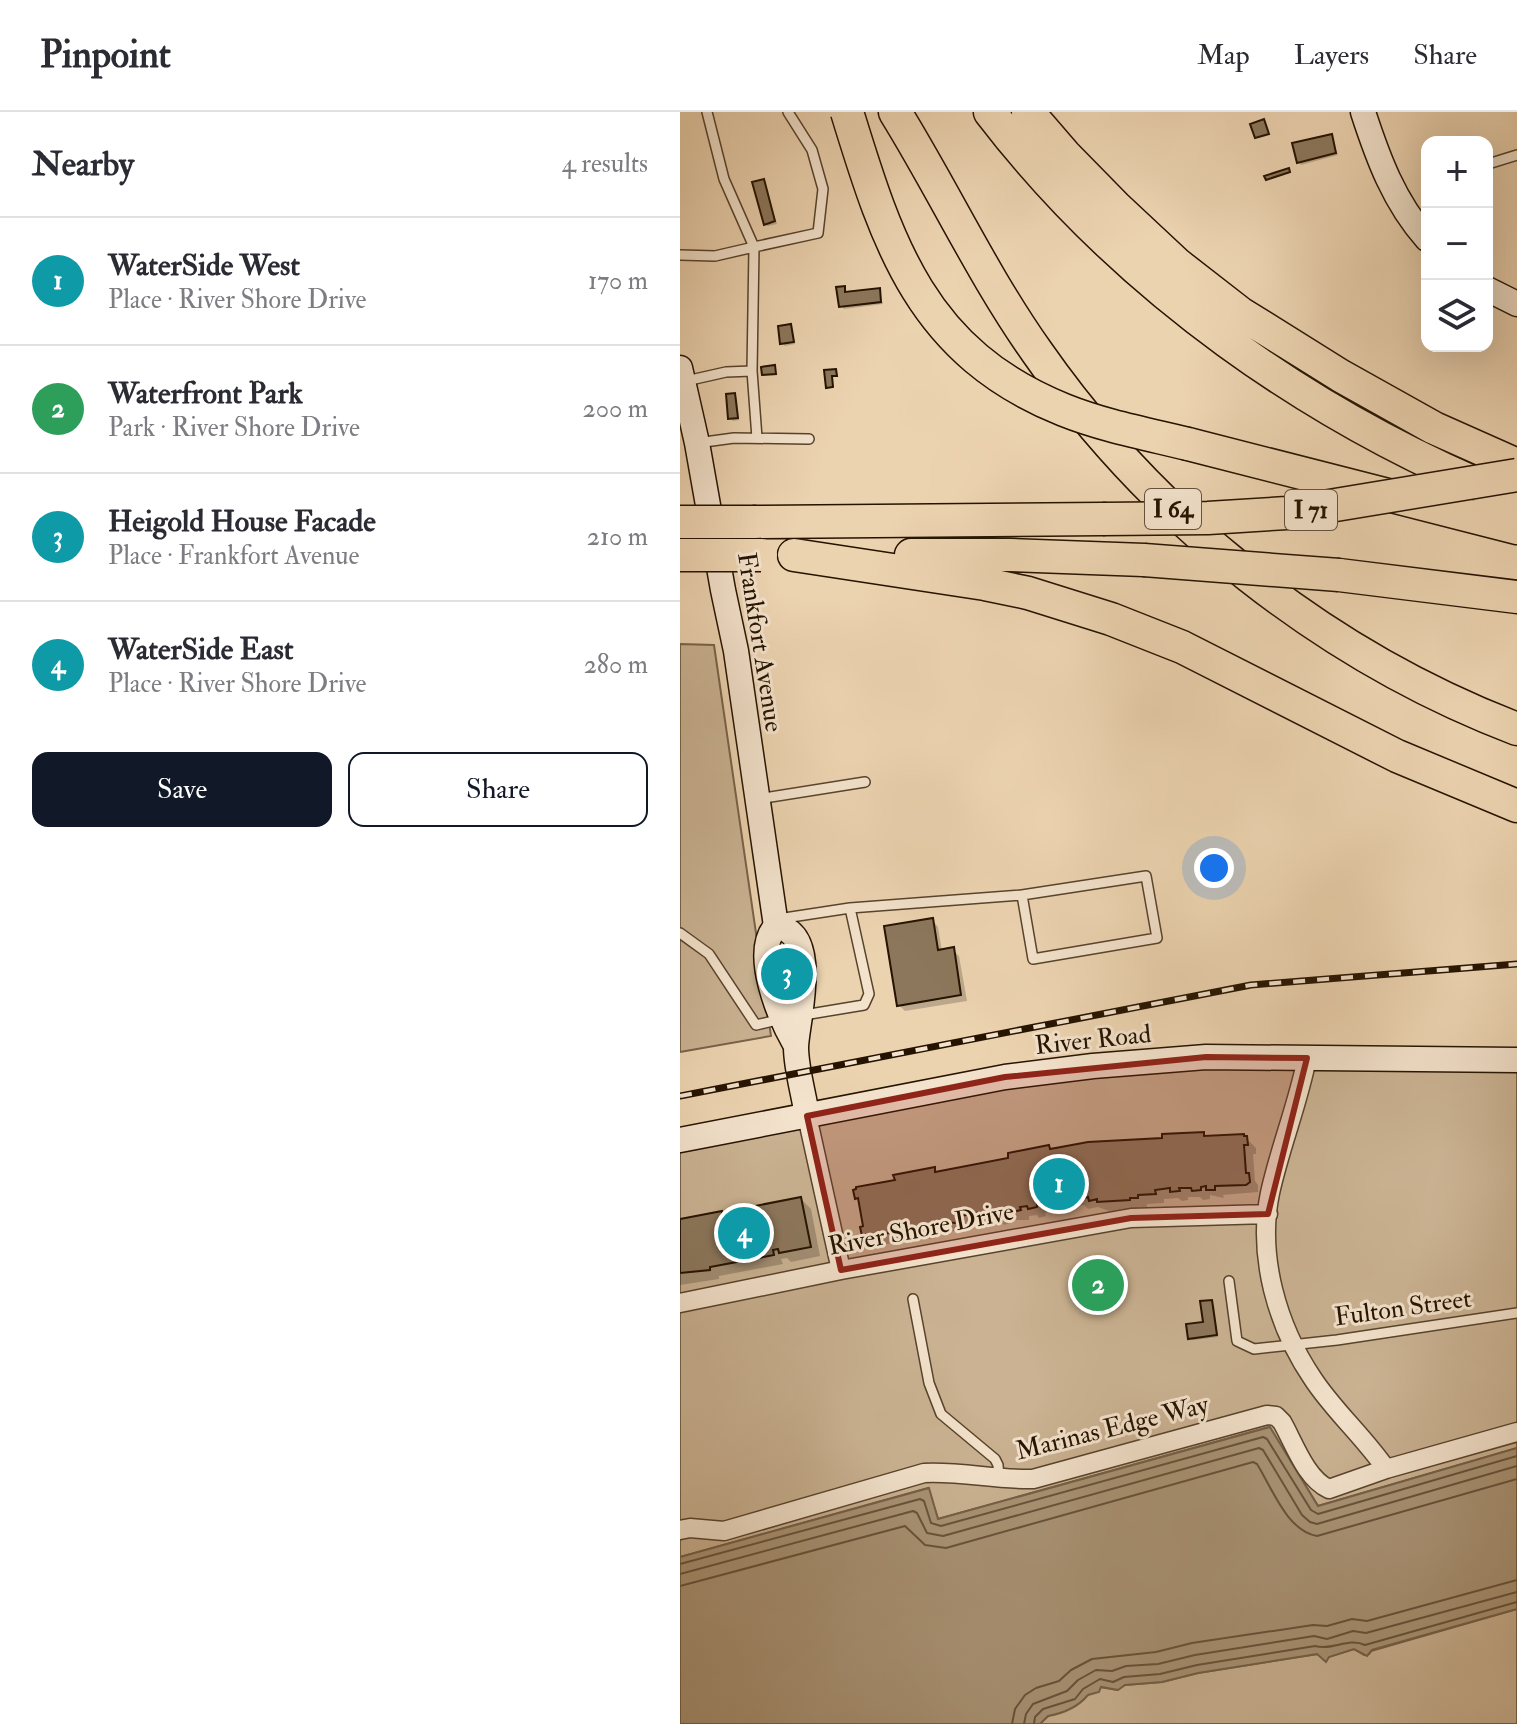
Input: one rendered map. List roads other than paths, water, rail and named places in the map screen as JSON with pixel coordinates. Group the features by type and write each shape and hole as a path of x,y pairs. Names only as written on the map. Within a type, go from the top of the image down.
{"highway":[{"path":"847,112 871,190 896,255 919,295 953,336 994,371 1043,401 1102,423 1517,528"},
{"path":"895,112 935,176"},
{"name":"I 64","path":"910,112 935,176 982,267 1037,354 1116,452 1153,491 1248,575 1332,634 1420,685 1517,729"},
{"path":"990,112 1092,226 1176,301 1224,338 1276,376 1373,434 1434,466 1517,501"},
{"path":"1028,112 1065,155 1177,264 1240,313 1341,376 1434,428 1517,465"},
{"path":"1045,112 1098,173 1177,248 1255,309 1270,329"},
{"name":"I 71","path":"680,522 1208,518 1287,513 1517,475"},
{"path":"680,555 1010,555 1144,560 1339,575 1517,597"},
{"path":"794,555 985,584 1028,593 1111,619 1194,653 1397,756 1517,806"}],"street":[{"path":"1363,112 1397,199 1421,231"},
{"path":"1493,292 1517,304"},
{"name":"Frankfort Avenue","path":"682,375 736,651 775,923 767,941 768,969 792,1017 807,1116 841,1270"},
{"name":"Frankfort Avenue","path":"775,923 783,927 798,946 804,974 792,1017"},
{"name":"River Road","path":"680,1140 1005,1077 1093,1066 1206,1057 1517,1060"},
{"path":"1307,1058 1300,1094 1269,1196 1267,1254 1275,1301 1311,1377 1386,1469"},
{"name":"River Shore Drive","path":"680,1303 841,1270 1131,1218 1268,1214"},
{"name":"Marinas Edge Way","path":"680,1530 724,1531 924,1473 950,1472 999,1479 1033,1479 1267,1415 1276,1416 1282,1422 1320,1485 1329,1489 1386,1469 1517,1432"}],"lane":[{"path":"707,112 724,179 754,247 752,371 757,438"},
{"path":"680,255 715,256 818,233 823,189 812,150 788,112"},
{"path":"1493,162 1517,155"},
{"path":"682,375 752,371"},
{"path":"697,443 734,438 809,439"},
{"path":"756,799 865,782"},
{"path":"775,923 850,908 1022,895 1146,876 1157,938 1033,959 1022,895"},
{"path":"680,933 709,954 756,1025 864,1005 869,994 850,908"},
{"name":"Fulton Street","path":"1229,1281 1237,1341 1254,1349 1517,1313"},
{"path":"913,1299 929,1383 941,1414 995,1459 999,1479"}],"water":[{"path":"1270,1427 1318,1506 1517,1448 1517,1609 1372,1650 1367,1656 1354,1649 1329,1657 1326,1662 1317,1654 1198,1673 1162,1682 1125,1685 1118,1690 1101,1687 1099,1692 1088,1695 1071,1709 1048,1716 1040,1724 680,1724 680,1557 929,1488 938,1519"}],"railway":[{"path":"680,1096 1251,985 1517,964"}],"place":[{"name":"Heigold House Facade","path":"787,974"},
{"name":"WaterSide West","path":"1059,1184"},
{"name":"WaterSide East","path":"744,1233"},
{"name":"Waterfront Park","path":"1098,1285"}]}
